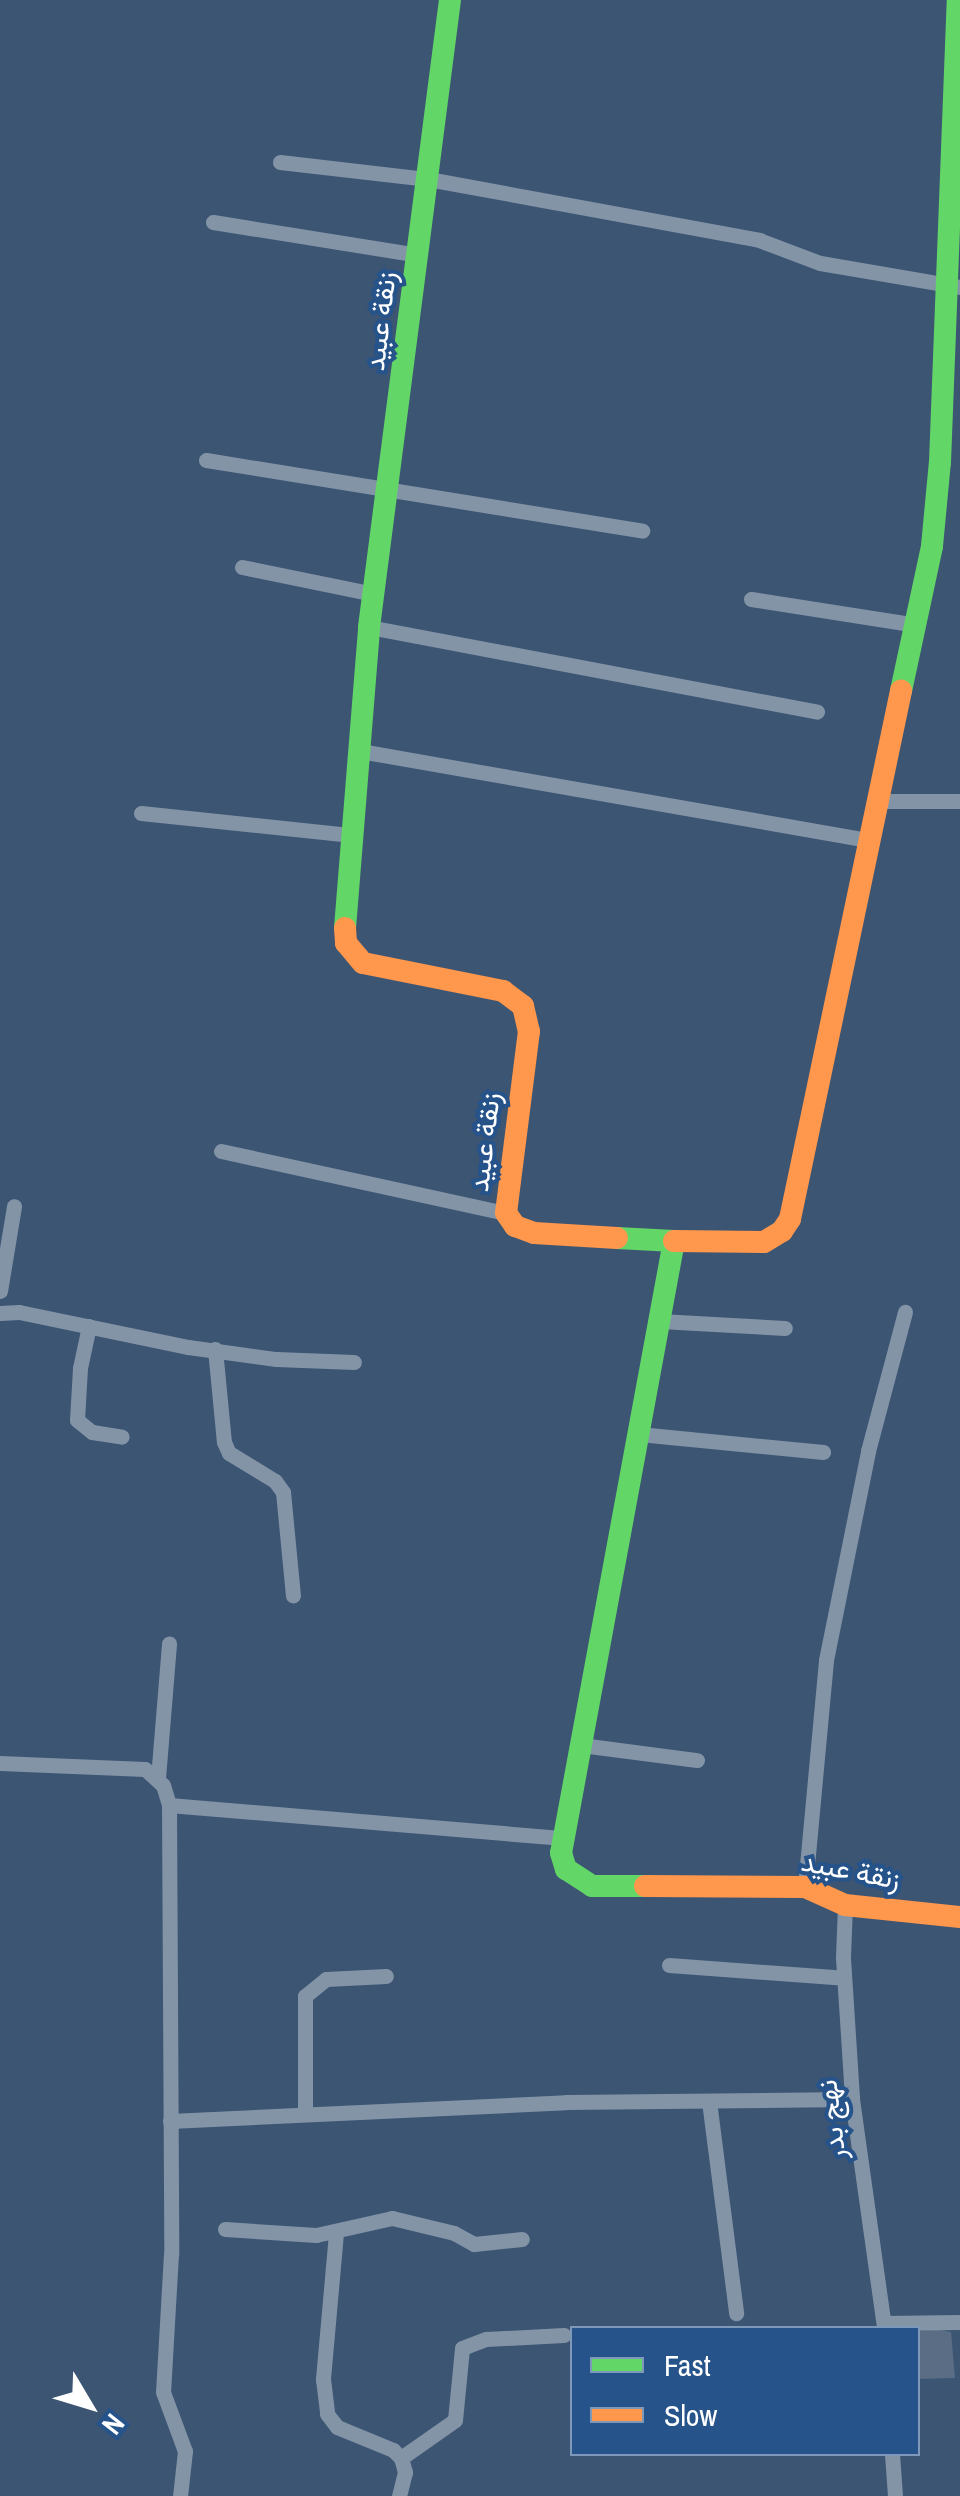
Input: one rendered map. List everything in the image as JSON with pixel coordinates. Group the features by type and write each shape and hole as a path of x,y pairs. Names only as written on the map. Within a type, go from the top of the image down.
{"street":[{"name":"زنقة عبيد","path":"450,0 369,626 344,918 352,954 377,967 503,992 517,998 528,1015 506,1213 515,1226 534,1234 674,1241 764,1242 782,1232 790,1219 876,802 918,625 938,497 952,287 959,14"},
{"path":"280,162 428,179 759,240 820,262 952,287"},
{"path":"214,222 419,254"},
{"path":"206,460 388,486 642,531"},
{"path":"242,567 373,594"},
{"path":"751,599 918,625"},
{"path":"369,626 817,712"},
{"path":"360,751 868,840"},
{"path":"876,802 960,801"},
{"path":"141,812 352,835"},
{"path":"222,1152 506,1213"},
{"path":"0,1291 14,1206"},
{"path":"169,1806 562,1838 674,1241"},
{"path":"0,1313 19,1312 276,1359 354,1362"},
{"path":"805,1887 826,1660 868,1451 905,1312"},
{"path":"660,1321 785,1328"},
{"path":"89,1326 80,1368 78,1420 92,1432 122,1437"},
{"path":"215,1349 224,1442 229,1453 275,1482 283,1492 293,1596"},
{"path":"639,1434 823,1452"},
{"path":"169,1643 158,1778 169,1806 171,2254 164,2392 166,2406 182,2434 180,2496"},
{"path":"581,1745 697,1760"},
{"path":"0,1763 138,1768 158,1778"},
{"name":"زنقة عبيد","path":"562,1838 566,1869 592,1886 805,1887 845,1905 960,1917"},
{"name":"نهج بدر","path":"845,1905 844,1978 852,2099 884,2326"},
{"path":"668,1964 844,1978"},
{"path":"305,2113 305,1996 326,1979 386,1976"},
{"path":"170,2121 305,2113 852,2099"},
{"path":"709,2101 736,2314"},
{"path":"224,2229 336,2233 361,2223 392,2218 454,2233 474,2244 522,2239"},
{"path":"336,2233 323,2380 327,2414 338,2426 393,2450 401,2458 405,2472 399,2496"},
{"path":"884,2326 960,2322"},
{"path":"401,2458 454,2420 462,2348 486,2339 564,2336"},
{"path":"892,2456 895,2496"}],"building":[{"path":"920,2331 951,2332 955,2378 920,2379"}],"traffic: fast":[{"path":"345,928 369,627 450,0"},
{"path":"901,691 932,546 940,462 958,0"},
{"path":"617,1238 674,1241 561,1853 566,1869 592,1886 645,1886"}],"traffic: slow":[{"path":"674,1241 764,1242 782,1231 790,1219 901,691"},
{"path":"345,928 346,943 363,963 503,991 523,1006 529,1031 506,1213 515,1226 534,1233 617,1238"},
{"path":"645,1886 805,1887 845,1905 960,1917"}]}
